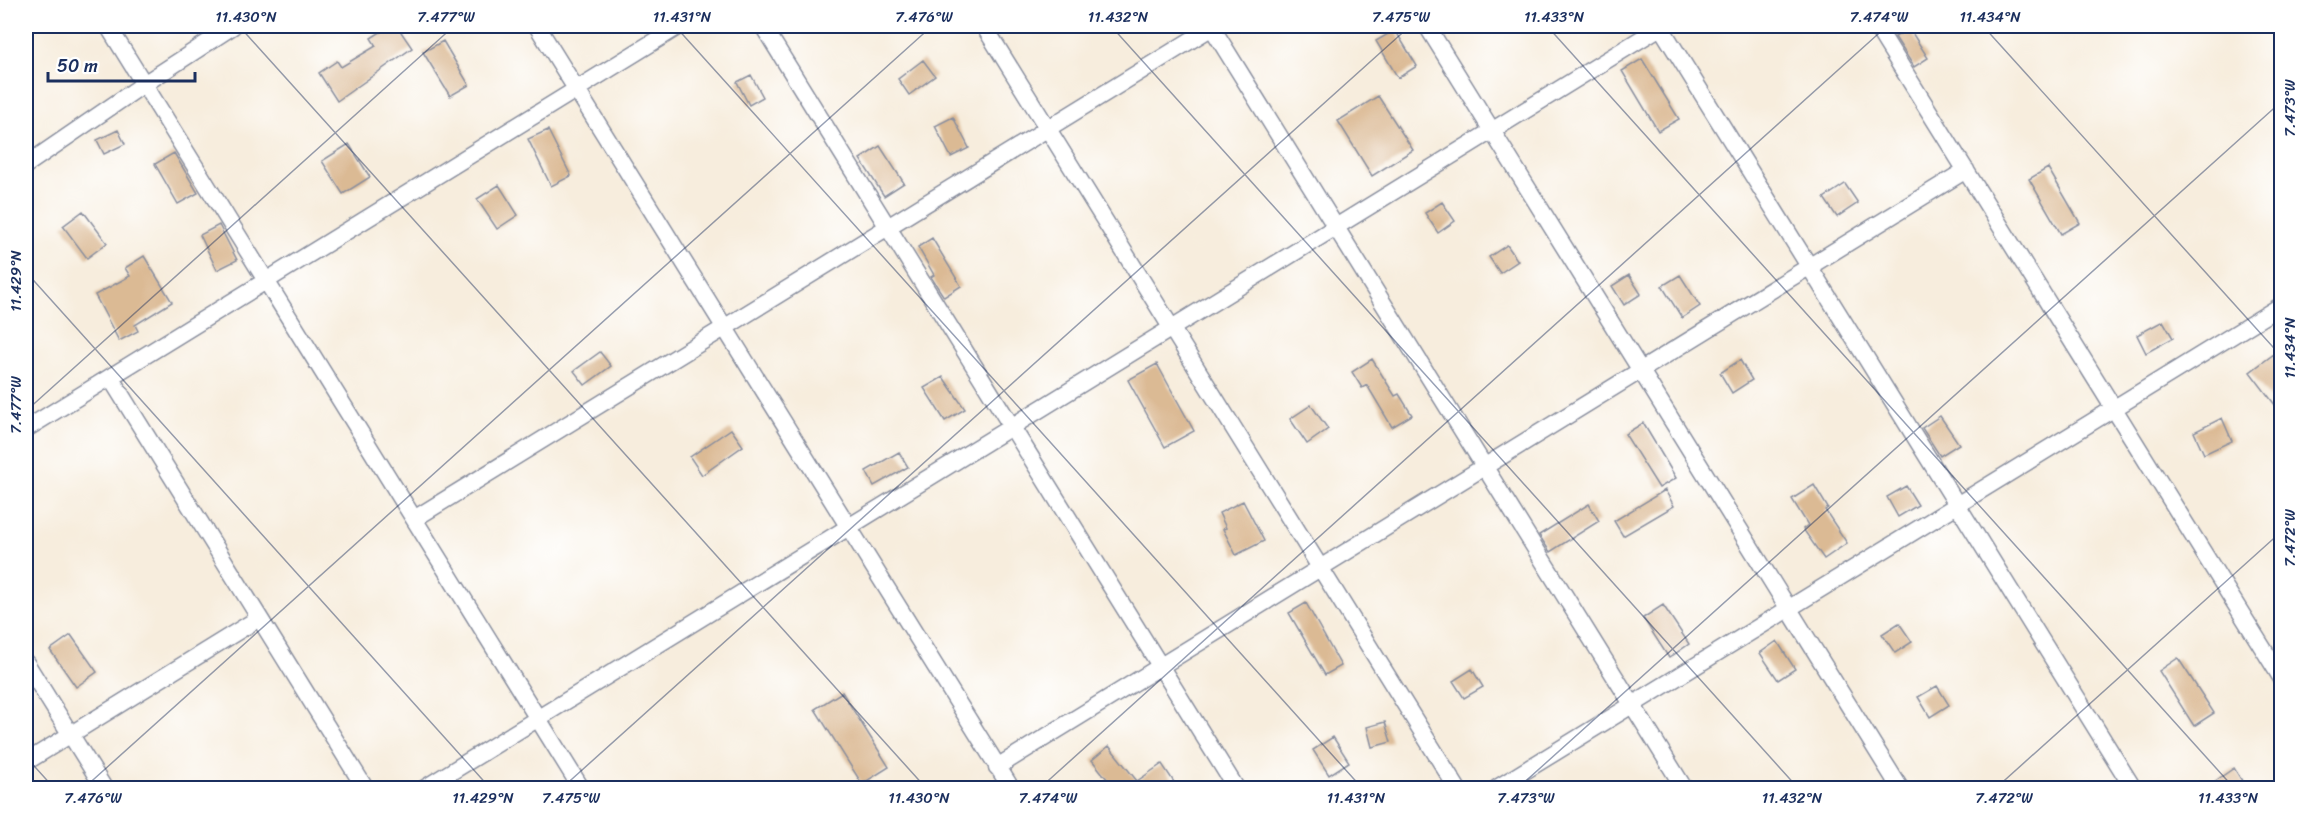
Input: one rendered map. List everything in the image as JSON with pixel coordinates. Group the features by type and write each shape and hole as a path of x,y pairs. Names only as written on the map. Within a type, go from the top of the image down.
{"street":[{"path":"108,26 581,789"},
{"path":"26,165 233,26"},
{"path":"537,26 1011,789"},
{"path":"26,429 679,26"},
{"path":"763,26 1236,789"},
{"path":"984,26 1457,789"},
{"path":"414,519 1212,26 1684,789"},
{"path":"1427,26 1900,789"},
{"path":"425,789 1661,26 2133,789"},
{"path":"1876,26 2282,678"},
{"path":"997,767 1966,170"},
{"path":"1497,789 2114,408 2280,310"},
{"path":"110,377 365,789"},
{"path":"26,762 259,618"},
{"path":"26,663 104,789"}],"building":[{"path":"390,26 397,26 412,48 337,101 319,73 337,61 341,67 376,46 371,38"},
{"path":"1909,28 1928,58 1914,67 1895,37"},
{"path":"1395,30 1417,66 1398,78 1376,41"},
{"path":"443,41 469,85 450,96 423,52"},
{"path":"1642,59 1679,119 1658,131 1622,71"},
{"path":"923,60 935,76 909,95 898,79"},
{"path":"751,75 763,97 749,105 737,82"},
{"path":"1378,96 1413,150 1372,176 1338,121"},
{"path":"953,117 969,148 951,157 935,126"},
{"path":"118,130 125,144 104,154 97,140"},
{"path":"548,130 571,176 551,186 528,139"},
{"path":"349,144 370,177 343,194 322,161"},
{"path":"880,146 904,183 884,196 860,159"},
{"path":"174,153 198,193 178,204 155,164"},
{"path":"2048,168 2080,223 2061,234 2029,179"},
{"path":"1845,184 1858,203 1837,217 1824,198"},
{"path":"499,185 518,215 497,229 477,199"},
{"path":"1442,202 1455,221 1438,233 1425,213"},
{"path":"83,211 107,243 87,258 63,226"},
{"path":"219,225 237,260 217,270 200,235"},
{"path":"932,238 961,286 944,297 931,277 934,275 918,247"},
{"path":"1507,245 1518,261 1500,273 1489,257"},
{"path":"144,256 172,302 135,325 138,331 119,341 95,295 130,276 125,268"},
{"path":"1629,275 1641,294 1624,305 1612,286"},
{"path":"1680,275 1700,306 1682,318 1662,286"},
{"path":"2163,321 2173,338 2146,353 2137,335"},
{"path":"600,352 611,366 585,385 574,371"},
{"path":"2274,354 2282,365 2282,414 2250,372"},
{"path":"1372,359 1395,396 1399,394 1412,415 1392,427 1367,385 1362,388 1352,372"},
{"path":"1740,360 1752,380 1732,393 1720,373"},
{"path":"1157,364 1194,431 1165,447 1128,380"},
{"path":"943,377 965,409 945,421 924,388"},
{"path":"1311,405 1328,429 1307,444 1290,419"},
{"path":"1940,416 1959,444 1940,456 1922,428"},
{"path":"2222,418 2232,441 2204,454 2194,432"},
{"path":"1643,423 1676,478 1659,488 1625,434"},
{"path":"731,429 743,446 702,475 690,457"},
{"path":"899,452 908,467 874,486 866,471"},
{"path":"1814,485 1828,508 1825,510 1847,543 1824,559 1803,529 1808,525 1792,499"},
{"path":"1906,486 1918,505 1898,517 1887,497"},
{"path":"1665,490 1674,506 1623,536 1614,521"},
{"path":"1243,501 1264,541 1236,555 1223,529 1226,528 1219,513"},
{"path":"1589,504 1599,521 1550,552 1539,535"},
{"path":"1306,603 1341,666 1325,675 1289,613"},
{"path":"1663,605 1689,644 1669,658 1643,618"},
{"path":"1899,623 1912,642 1895,653 1882,634"},
{"path":"71,635 97,672 76,687 50,650"},
{"path":"1777,641 1795,669 1778,680 1760,653"},
{"path":"2178,658 2214,713 2194,726 2159,671"},
{"path":"1472,669 1483,687 1464,698 1453,681"},
{"path":"1937,686 1949,705 1930,717 1918,697"},
{"path":"842,692 889,767 862,784 815,709"},
{"path":"1385,722 1391,742 1372,747 1367,727"},
{"path":"1333,737 1349,762 1329,775 1313,750"},
{"path":"1109,746 1137,781 1162,764 1174,782 1164,789 1115,789 1092,760"},
{"path":"2234,768 2247,789 2204,789"}]}
